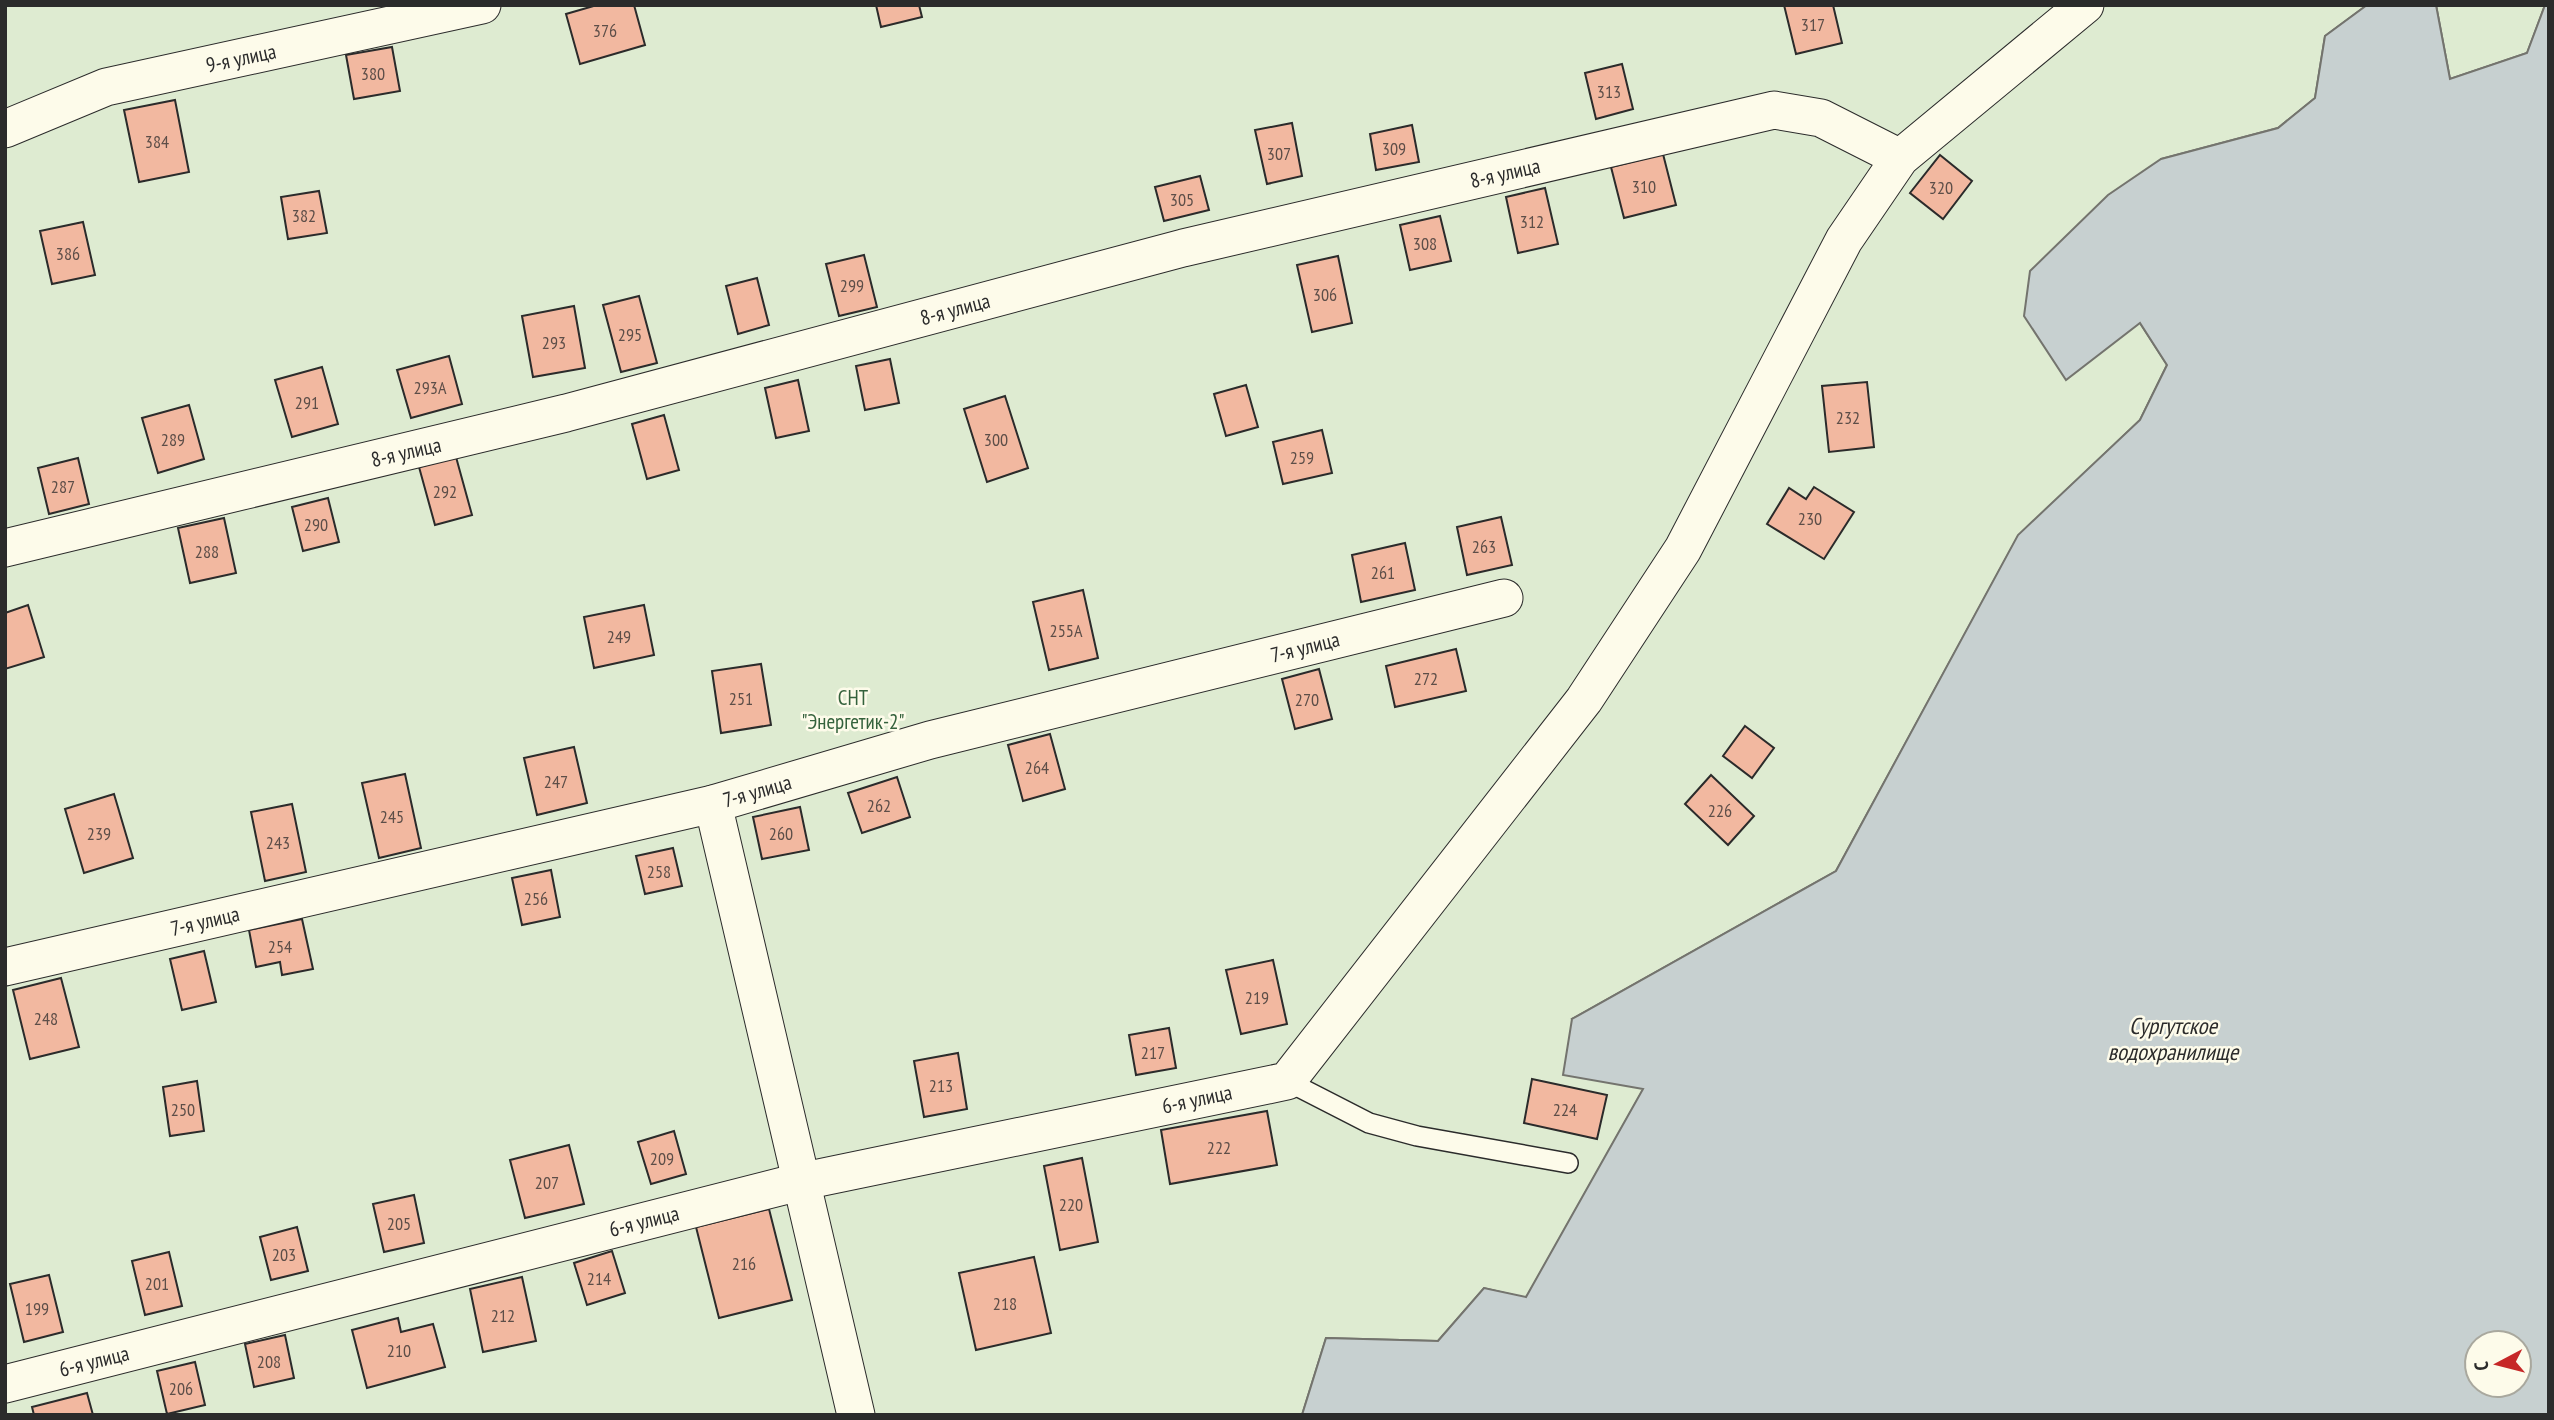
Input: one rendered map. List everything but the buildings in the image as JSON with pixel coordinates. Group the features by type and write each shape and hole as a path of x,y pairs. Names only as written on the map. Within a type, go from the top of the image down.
{"street":[{"name":"9-я улица","path":"5,129 106,87 482,5"},
{"path":"1287,1081 1584,700 1620,646 1683,549 1844,240 1899,158 2085,5"},
{"name":"8-я улица","path":"5,548 566,413 1183,248 1774,110 1821,118 1899,158"},
{"name":"7-я улица","path":"5,967 713,804 930,740 1504,598"},
{"path":"713,804 799,1182 856,1415"},
{"name":"6-я улица","path":"5,1384 799,1182 1287,1081"}],"lane":[{"path":"1287,1081 1370,1123 1417,1136 1569,1163"}],"green space":[{"name":"СHТ \"Энергетик-2\"","path":"5,5 2367,5 2325,36 2315,98 2278,128 2161,159 2140,323 2167,365 2140,420 2018,536 1836,871 1572,1019 1644,1088 1526,1298 1484,1288 1438,1341 1326,1338 1302,1415 5,1415"},
{"path":"2436,5 2545,5 2527,53 2450,79"}],"water":[{"name":"Сургутское водохранилище","path":"2367,5 2436,5 2450,79 2527,53 2545,5 2549,5 2549,1415 1302,1415 1326,1338 1438,1341 1484,1288 1526,1297 1643,1089 1563,1075 1572,1019 1836,871 2018,535 2140,420 2167,365 2140,323 2066,380 2024,316 2030,271 2108,195 2161,159 2278,128 2315,98 2325,36"}]}
